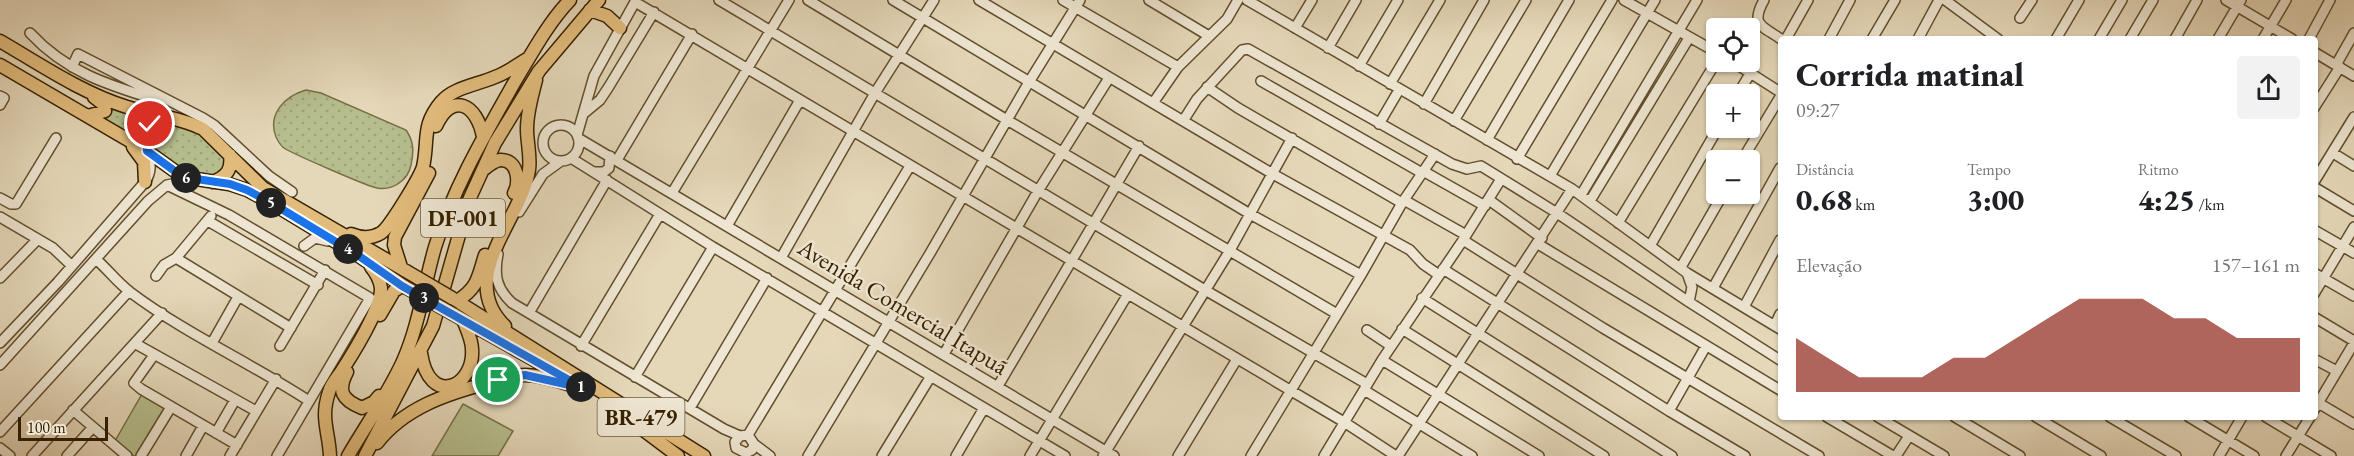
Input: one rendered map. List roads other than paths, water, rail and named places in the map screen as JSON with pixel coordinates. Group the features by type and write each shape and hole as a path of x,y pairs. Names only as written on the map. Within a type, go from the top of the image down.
{"main road":[{"path":"483,136 545,31 570,0"},
{"name":"DF-001","path":"366,456 401,384 421,353 433,326 469,200 500,134 539,71 599,0"},
{"path":"590,10 606,16 620,28"},
{"path":"0,41 87,91 126,107 190,123 203,129 237,157 263,188 455,300 471,292 476,286 487,248 517,188 516,170 508,162 501,160 483,171"},
{"path":"321,223 368,238 384,231 422,170 427,126 432,114 443,100 455,91 496,77 530,57"},
{"path":"0,65 147,151 168,168 192,180 247,190 364,259 403,287"},
{"path":"521,342 498,319 489,304 488,275 498,242 529,172 528,113 539,71"},
{"path":"87,91 105,108 102,113 89,117"},
{"path":"404,269 396,254 395,237 432,164 434,129 440,117 447,109 455,105 465,106 477,115 483,136"},
{"path":"147,151 146,132 150,124 164,116"},
{"path":"89,117 135,148 144,162 145,182"},
{"name":"DF-001","path":"348,456 394,379 410,342 435,246 454,194 483,136"},
{"path":"213,182 226,175 237,157"},
{"path":"330,456 325,430 325,386 365,332 379,302 381,289 378,277 364,259"},
{"path":"394,379 374,402 362,408 351,404 342,391 342,382 394,291 403,287"},
{"name":"BR-479","path":"403,287 583,388 643,428 678,456"},
{"name":"BR-479","path":"455,300 704,456"},
{"path":"421,353 423,369 430,381 442,387 455,384 466,374 472,356 472,346 464,322"},
{"path":"366,456 384,434 411,411 464,389 525,375 583,388"}],"street":[{"path":"719,0 1313,352 1419,424 1472,456"},
{"path":"672,193 789,0"},
{"path":"808,0 1336,314"},
{"path":"893,0 1250,214 1361,275"},
{"path":"781,258 875,93 934,0"},
{"path":"979,0 1271,173 1416,254 1423,264 1498,304 1745,456"},
{"path":"1064,0 1078,4 1178,67"},
{"path":"1149,0 1209,36"},
{"path":"1153,103 1178,67 1232,13 1239,0"},
{"path":"1247,0 1572,189 1684,270 1778,327"},
{"path":"1262,9 1268,0"},
{"path":"1295,28 1312,0"},
{"path":"1328,48 1356,0"},
{"path":"1359,66 1398,0"},
{"path":"1390,84 1440,0"},
{"path":"1424,104 1484,0"},
{"path":"1454,121 1526,0"},
{"path":"1487,140 1569,0"},
{"path":"1517,159 1612,0"},
{"path":"1624,0 1706,47"},
{"path":"1550,176 1655,0"},
{"path":"1581,195 1697,0"},
{"path":"1762,0 1757,13 1758,20 1778,37"},
{"path":"1788,36 1808,0"},
{"path":"1831,36 1850,0"},
{"path":"1874,36 1895,0"},
{"path":"1920,36 1939,0"},
{"path":"1945,0 1994,36"},
{"path":"2020,18 2032,0"},
{"path":"2058,36 2079,0"},
{"path":"2101,36 2122,0"},
{"path":"2132,36 2153,0"},
{"path":"2177,36 2197,0"},
{"path":"2226,0 2239,3 2287,36"},
{"path":"2265,36 2286,0"},
{"path":"2310,36 2330,0"},
{"path":"543,174 576,152 594,76 636,1 1344,422 1397,456 1440,394 1572,189"},
{"path":"2220,36 2239,3"},
{"path":"808,456 986,159 1029,82 1078,4"},
{"path":"569,127 600,100 654,12"},
{"path":"30,33 51,54 72,68 123,90 157,100 165,98"},
{"path":"2318,101 2354,33"},
{"path":"596,172 604,172 609,168 692,34"},
{"path":"1590,201 1689,38"},
{"path":"1183,121 1207,87 1242,51 1248,49 1379,124 1464,169 1481,166 1778,357"},
{"path":"72,68 78,54 214,125 237,157 292,192"},
{"path":"2318,54 2354,76"},
{"path":"1618,223 1710,72"},
{"path":"1744,84 1751,72 1778,91"},
{"path":"944,354 1038,191 1108,78"},
{"path":"123,90 128,79"},
{"path":"1261,81 1423,172 1487,203 1540,241 1778,389"},
{"path":"1207,87 1465,238 1517,275 1819,456"},
{"path":"1379,124 1399,90"},
{"path":"0,96 4,98 0,105"},
{"path":"727,226 800,100"},
{"path":"1749,150 1778,100"},
{"path":"2318,176 2354,117"},
{"path":"578,136 569,127 562,125 549,129 543,141 547,154 543,174 505,237 498,255 497,280 501,293 512,303 581,346 724,429 748,451 767,454"},
{"name":"Avenida Comercial Itapuã","path":"578,136 998,386 1107,454"},
{"path":"0,198 16,204 56,138"},
{"path":"1107,454 1181,326 1229,252 1292,138"},
{"path":"1650,246 1713,138"},
{"path":"998,386 1139,146"},
{"path":"0,343 72,266 145,182 149,175 151,161 147,151"},
{"path":"2333,153 2354,166"},
{"path":"547,154 556,160 566,159"},
{"path":"1251,456 1361,275 1403,201 1435,154"},
{"name":"Avenida Comercial Itapuã","path":"566,159 596,172 713,247 1065,456"},
{"path":"738,443 910,166"},
{"path":"1713,288 1778,172"},
{"path":"0,365 148,201 167,185 192,180"},
{"path":"529,314 607,180"},
{"path":"1324,456 1391,346 1502,180"},
{"path":"167,185 299,255 369,297 370,300 325,386 309,401 277,456"},
{"path":"2318,189 2354,211"},
{"path":"1684,270 1718,204"},
{"path":"156,276 164,266 176,258 208,221 213,208"},
{"path":"285,211 306,230 304,246 299,255"},
{"path":"581,346 660,214"},
{"path":"1,218 53,248 72,266"},
{"path":"208,221 318,285"},
{"path":"109,224 118,225 120,233"},
{"path":"2318,288 2354,227"},
{"path":"2318,232 2354,254"},
{"path":"0,278 38,238"},
{"path":"304,246 315,238 320,238 364,259"},
{"path":"1744,307 1778,244"},
{"path":"635,377 713,247"},
{"path":"176,258 291,328"},
{"path":"97,260 129,291 162,313 276,379 309,401"},
{"path":"280,346 325,270"},
{"path":"1684,270 1692,286 1689,302"},
{"path":"2318,275 2354,296"},
{"path":"690,408 767,278"},
{"path":"1692,286 1700,280"},
{"path":"0,432 129,291"},
{"path":"1030,456 1128,294"},
{"path":"212,343 238,297"},
{"path":"1422,298 1672,456"},
{"path":"32,456 162,313"},
{"path":"2318,320 2354,342 2318,402"},
{"path":"1402,329 1604,456"},
{"path":"1367,330 1391,346"},
{"path":"136,344 256,411"},
{"path":"1669,411 1706,346"},
{"path":"154,355 134,383 237,445"},
{"path":"1178,456 1237,359"},
{"path":"1382,360 1539,456"},
{"path":"2318,361 2337,371"},
{"path":"882,456 931,376"},
{"path":"230,456 276,379"},
{"path":"216,433 235,400"},
{"path":"2318,406 2353,422"},
{"path":"141,456 171,407"},
{"path":"956,456 984,408"},
{"path":"73,410 127,456"},
{"path":"1832,420 1894,456 1909,436"},
{"path":"1883,420 1944,456"},
{"path":"1960,420 2020,456"},
{"path":"2041,420 2101,456"},
{"path":"2115,420 2176,456"},
{"path":"2194,420 2254,456"},
{"path":"2219,456 2240,420"},
{"path":"2270,420 2331,456"},
{"path":"2286,456 2308,420"},
{"path":"186,456 203,426"},
{"path":"67,456 93,427"},
{"path":"738,443 748,451"},
{"path":"0,448 9,456"}]}
